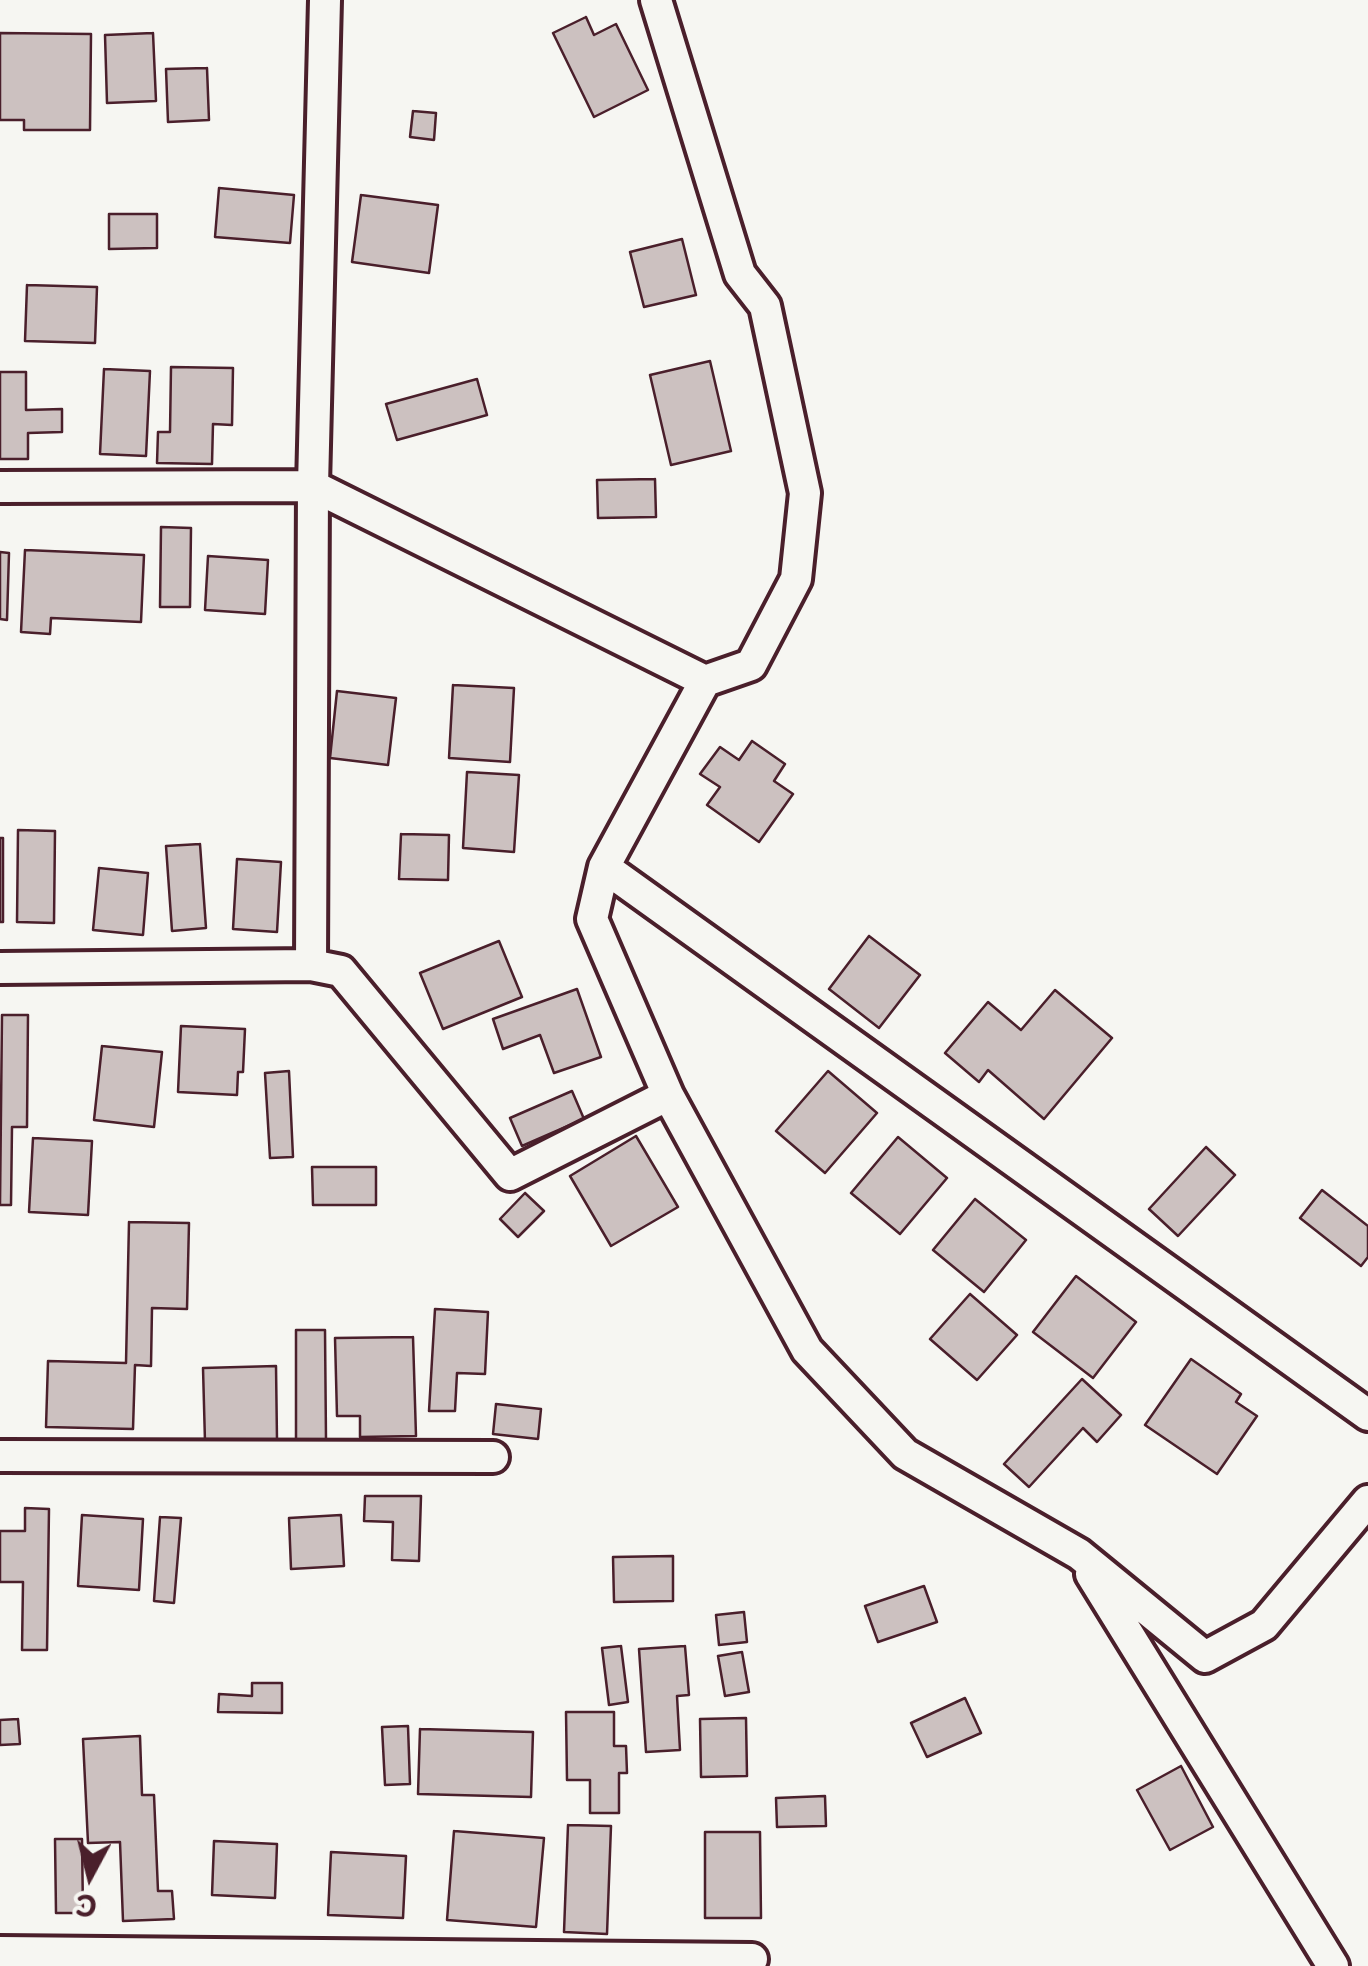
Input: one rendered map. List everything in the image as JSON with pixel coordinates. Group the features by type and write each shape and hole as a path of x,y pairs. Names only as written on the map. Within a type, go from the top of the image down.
{"street":[{"path":"311,965 314,486 325,0"},
{"path":"656,0 740,274 765,306 805,493 796,579 751,665 705,681 604,867 592,919 668,1096 807,1350 905,1454 1079,1554 1205,1657 1264,1626 1368,1501"},
{"path":"0,487 314,486 705,681"},
{"path":"604,867 1368,1415"},
{"path":"0,968 311,965 340,971 510,1175 668,1096"},
{"path":"0,1456 493,1457"},
{"path":"1079,1554 1333,1966"},
{"path":"0,1952 752,1959"}],"building":[{"path":"586,17 594,35 616,24 648,90 594,117 553,33"},
{"path":"0,33 91,34 90,130 24,130 24,120 0,120"},
{"path":"153,33 156,101 107,103 105,35"},
{"path":"207,68 209,120 168,122 166,69"},
{"path":"413,111 436,113 434,140 410,137"},
{"path":"219,188 294,195 290,243 215,237"},
{"path":"361,195 438,205 429,273 352,262"},
{"path":"109,214 157,214 157,248 109,249"},
{"path":"682,239 696,295 644,307 630,252"},
{"path":"27,285 97,287 95,343 25,341"},
{"path":"710,361 731,451 671,465 650,375"},
{"path":"171,367 233,368 232,425 213,424 212,464 157,463 158,432 170,432"},
{"path":"104,369 150,371 146,456 100,454"},
{"path":"0,372 26,372 26,410 62,409 62,432 28,433 28,459 0,459"},
{"path":"477,379 487,415 397,440 386,404"},
{"path":"655,479 656,517 598,518 597,480"},
{"path":"161,527 191,528 190,607 160,607"},
{"path":"25,550 144,555 141,622 51,618 50,634 21,632"},
{"path":"0,552 9,553 7,620 0,619"},
{"path":"208,556 268,560 265,614 205,610"},
{"path":"453,685 514,688 510,762 449,758"},
{"path":"337,691 396,698 388,765 330,758"},
{"path":"752,741 785,764 774,781 793,794 759,842 707,805 720,787 700,774 720,747 739,760"},
{"path":"467,772 519,775 514,852 463,848"},
{"path":"18,830 55,831 54,923 17,922"},
{"path":"401,834 449,835 448,880 399,879"},
{"path":"3,838 3,922 0,922"},
{"path":"200,844 206,928 172,931 166,846"},
{"path":"237,859 281,862 277,932 233,929"},
{"path":"99,868 148,873 143,935 93,930"},
{"path":"869,936 920,975 879,1028 829,989"},
{"path":"499,941 522,997 443,1029 420,973"},
{"path":"577,989 601,1057 554,1073 540,1035 503,1049 493,1019"},
{"path":"1055,990 1112,1038 1044,1119 988,1070 979,1082 945,1053 988,1002 1021,1030"},
{"path":"2,1015 28,1015 27,1127 12,1127 11,1205 0,1205"},
{"path":"181,1026 245,1029 243,1072 238,1072 237,1095 178,1092"},
{"path":"102,1046 162,1052 154,1127 94,1120"},
{"path":"289,1071 293,1157 270,1158 265,1073"},
{"path":"828,1071 877,1113 825,1173 776,1131"},
{"path":"572,1091 584,1119 522,1146 510,1118"},
{"path":"636,1136 678,1207 611,1246 570,1176"},
{"path":"898,1137 947,1178 900,1234 851,1193"},
{"path":"33,1138 92,1141 88,1215 29,1212"},
{"path":"1206,1147 1235,1175 1178,1236 1149,1209"},
{"path":"312,1167 376,1167 376,1205 313,1205"},
{"path":"1322,1190 1368,1226 1368,1257 1361,1266 1300,1218"},
{"path":"525,1193 544,1211 518,1237 500,1219"},
{"path":"975,1199 1026,1240 984,1292 933,1250"},
{"path":"129,1222 189,1223 187,1309 152,1308 151,1366 135,1365 133,1429 46,1427 48,1361 126,1363"},
{"path":"1076,1276 1136,1322 1093,1378 1033,1332"},
{"path":"970,1294 1017,1335 977,1380 930,1339"},
{"path":"435,1309 488,1312 485,1374 457,1373 455,1411 429,1411"},
{"path":"296,1330 325,1330 326,1440 296,1440"},
{"path":"413,1337 416,1436 360,1437 360,1416 337,1416 335,1338"},
{"path":"1191,1359 1241,1394 1236,1402 1257,1416 1217,1474 1145,1425"},
{"path":"276,1366 277,1440 205,1442 203,1368"},
{"path":"1082,1379 1121,1415 1097,1442 1083,1428 1029,1487 1004,1464"},
{"path":"496,1404 541,1409 538,1439 493,1434"},
{"path":"365,1496 421,1496 419,1561 392,1560 393,1522 364,1521"},
{"path":"25,1508 49,1509 47,1650 22,1650 23,1582 0,1582 0,1531 25,1531"},
{"path":"82,1515 143,1519 139,1590 78,1586"},
{"path":"341,1515 344,1566 291,1569 289,1518"},
{"path":"160,1517 181,1518 174,1603 154,1601"},
{"path":"673,1556 673,1601 614,1602 613,1557"},
{"path":"924,1586 937,1622 878,1642 865,1606"},
{"path":"744,1612 747,1642 719,1645 716,1615"},
{"path":"621,1646 628,1702 609,1705 602,1648"},
{"path":"685,1646 689,1695 677,1696 680,1750 646,1752 639,1649"},
{"path":"742,1652 749,1692 725,1696 718,1656"},
{"path":"252,1683 282,1683 282,1713 218,1712 219,1694 252,1696"},
{"path":"965,1698 981,1733 927,1757 911,1723"},
{"path":"566,1712 614,1712 614,1746 626,1746 627,1773 619,1773 619,1813 590,1813 590,1780 567,1780"},
{"path":"746,1718 747,1776 701,1777 700,1719"},
{"path":"18,1719 20,1744 0,1745 0,1720"},
{"path":"408,1726 410,1784 385,1785 382,1727"},
{"path":"420,1729 533,1732 531,1797 418,1794"},
{"path":"140,1736 142,1795 154,1795 158,1891 172,1891 174,1919 123,1921 120,1842 88,1843 83,1739"},
{"path":"1181,1766 1213,1827 1170,1850 1137,1790"},
{"path":"825,1796 826,1826 777,1827 776,1798"},
{"path":"568,1825 611,1826 607,1934 564,1932"},
{"path":"454,1831 544,1838 536,1927 447,1920"},
{"path":"705,1832 760,1832 761,1918 705,1918"},
{"path":"55,1839 82,1839 83,1913 56,1913"},
{"path":"214,1841 277,1844 275,1898 212,1895"},
{"path":"331,1852 406,1856 403,1918 328,1915"}]}
